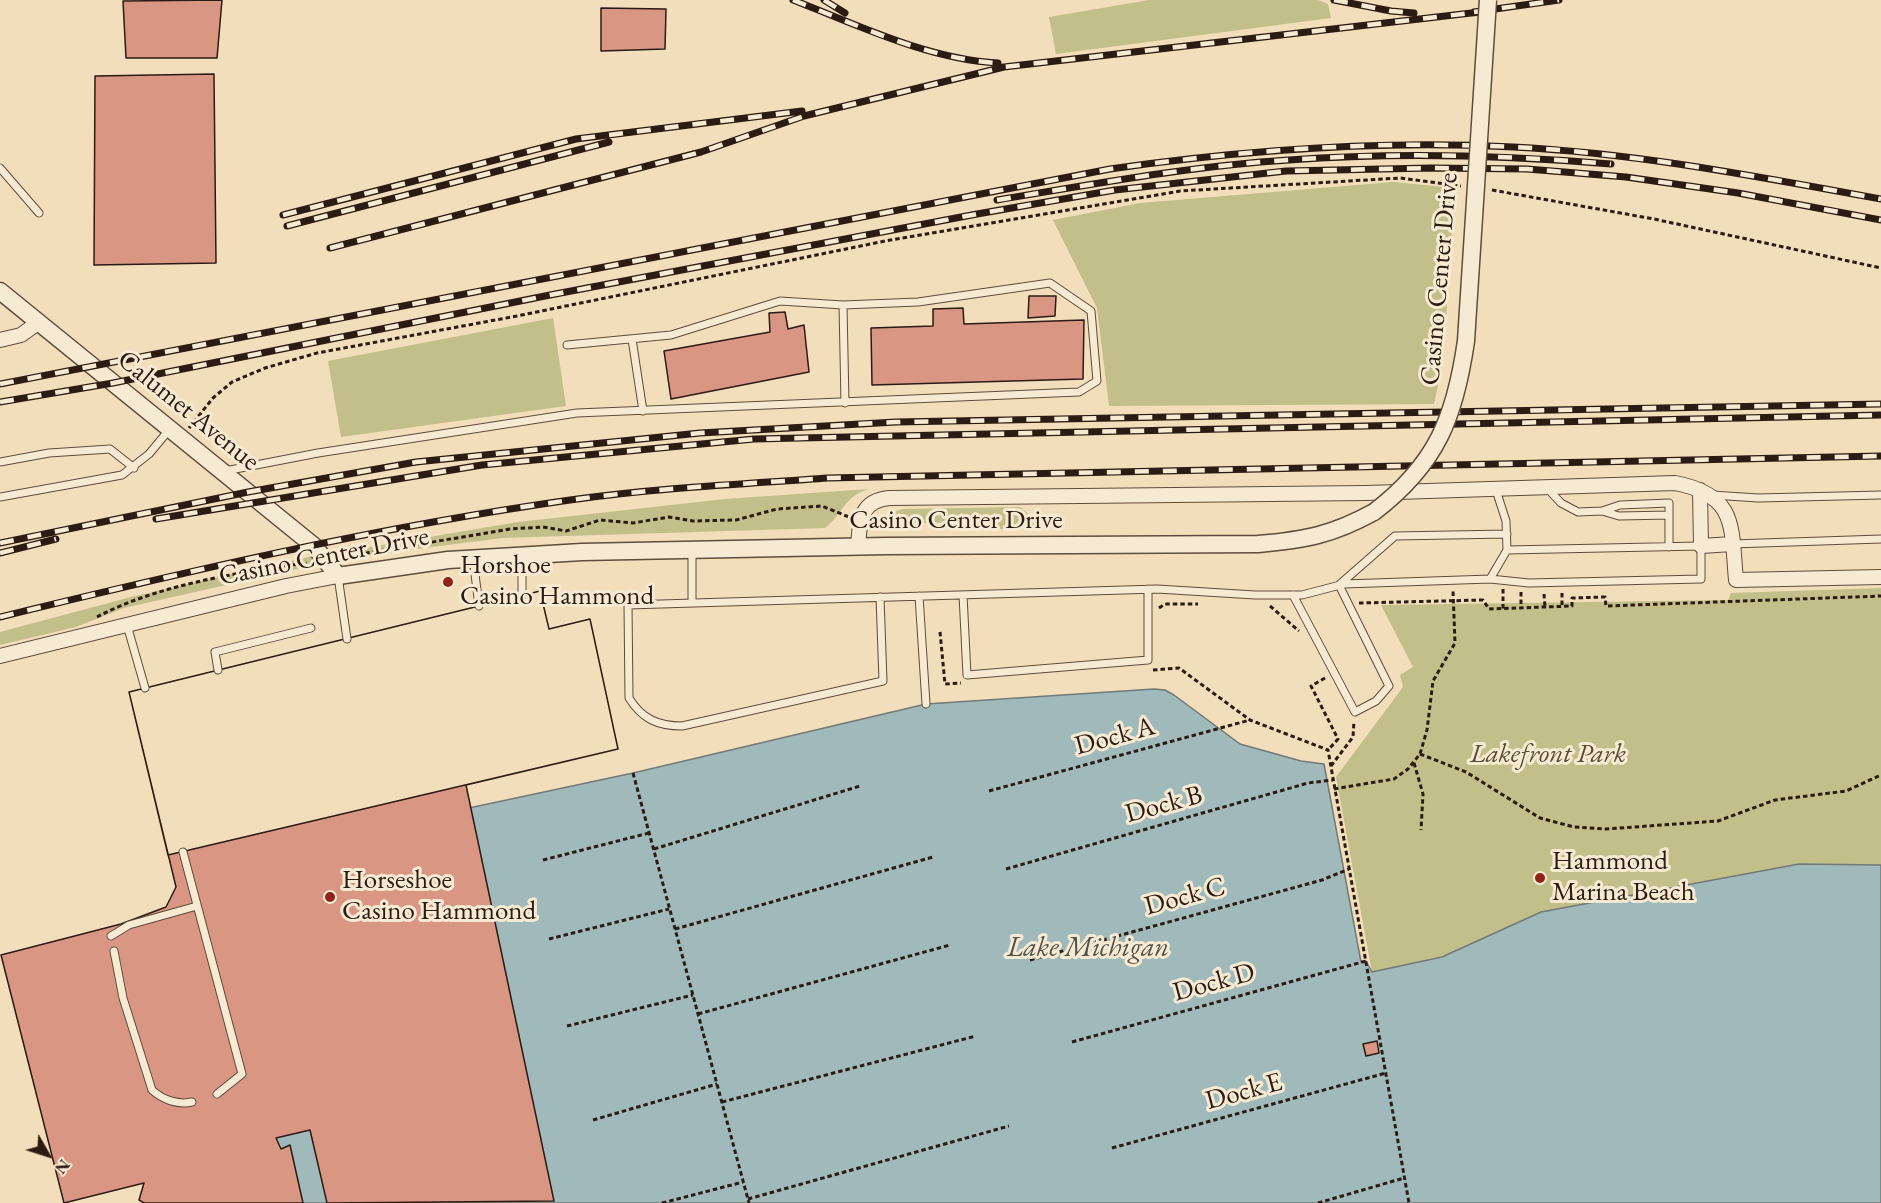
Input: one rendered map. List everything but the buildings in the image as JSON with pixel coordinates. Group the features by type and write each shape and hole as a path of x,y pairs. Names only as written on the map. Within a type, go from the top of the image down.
{"street":[{"name":"Casino Center Drive","path":"0,656 286,586 338,576 473,558 858,547 1258,544 1306,540 1337,530 1374,512 1414,476 1440,440 1459,389 1466,341 1488,0"},
{"name":"Calumet Avenue","path":"0,291 314,546 338,576"},
{"path":"0,340 21,335 39,322"},
{"path":"858,547 861,514 865,507 872,502 889,498 1496,490 1676,483 1704,492 1718,501 1730,519 1736,580 1881,577"},
{"path":"1704,492 1701,546 1732,544"}],"lane":[{"path":"0,168 39,213"},
{"path":"222,472 318,453 577,413 1079,392 1097,381 1091,311 1050,283 918,302 843,305 780,301 671,335 567,345"},
{"path":"843,305 845,403"},
{"path":"632,339 643,411"},
{"path":"0,497 122,475 176,434"},
{"path":"0,462 49,453 110,449 134,468"},
{"path":"1548,489 1569,509 1578,512 1602,511 1620,505 1669,503 1670,547"},
{"path":"1490,579 1507,550 1506,521 1496,490"},
{"path":"1704,492 1758,498 1881,495"},
{"path":"1602,511 1619,516 1669,515"},
{"path":"1339,585 1395,536 1507,534"},
{"path":"1732,544 1881,539"},
{"path":"880,597 883,681 701,723 660,724 643,716 628,698 628,605 880,597 963,595 1148,589 1293,595 1339,585 1453,580 1490,579 1521,582 1701,579 1701,546 1507,550"},
{"path":"692,550 692,603"},
{"path":"522,555 522,596"},
{"path":"473,558 479,606"},
{"path":"338,576 347,639"},
{"path":"1293,595 1355,712 1376,702 1389,686 1339,585"},
{"path":"963,595 967,675 1148,660 1148,589"},
{"path":"919,596 926,704"},
{"path":"128,625 145,688"},
{"path":"218,670 214,652 311,628"},
{"path":"183,852 242,1074 217,1094"},
{"path":"111,936 129,925 197,906"},
{"path":"114,951 123,998 152,1090 159,1096 174,1101 192,1102"}],"path":[{"path":"176,434 232,382 265,368 317,353 517,316 885,241 1180,191 1400,178 1466,186"},
{"path":"1488,189 1654,219 1881,268"},
{"path":"346,556 510,529 543,527 566,531 600,519 633,523 669,517 693,521 736,520 777,509 822,506 841,514"},
{"path":"93,619 126,601 207,581 311,562"},
{"path":"1334,789 1357,783 1387,781 1401,775 1420,754 1427,730 1433,681 1455,643 1453,580"},
{"path":"1503,580 1503,609"},
{"path":"1521,582 1521,608"},
{"path":"1349,603 1483,600 1489,609 1503,609 1572,606 1572,598 1605,597 1606,606 1881,596"},
{"path":"1158,609 1165,603 1200,604"},
{"path":"1269,605 1304,635"},
{"path":"940,632 945,684 969,683"},
{"path":"1157,660 1157,670"},
{"path":"1146,670 1179,668 1250,720 1328,750"},
{"path":"1321,669 1325,678 1311,686 1338,739 1328,750 1330,766 1409,1203"},
{"path":"1330,766 1353,737 1355,712"},
{"name":"Dock A","path":"989,791 1250,720"},
{"path":"1420,754 1466,772 1540,818 1574,827 1606,830 1719,821 1775,800 1846,791 1881,775"},
{"path":"1414,763 1423,794 1422,830"},
{"path":"633,773 749,1201 1009,1126"},
{"name":"Dock B","path":"1006,869 1308,783 1333,780"},
{"path":"654,849 860,786"},
{"path":"543,860 649,833"},
{"path":"675,929 933,857"},
{"name":"Dock C","path":"1030,960 1322,880 1349,869"},
{"path":"549,939 670,909"},
{"path":"698,1014 950,945"},
{"name":"Dock D","path":"1072,1042 1366,961"},
{"path":"567,1026 693,995"},
{"path":"722,1102 976,1036"},
{"name":"Dock E","path":"1112,1148 1386,1073"},
{"path":"593,1120 717,1084"},
{"path":"1318,1203 1404,1178"},
{"path":"662,1203 743,1182"}],"green space":[{"path":"1149,0 1318,0 1328,4 1331,18 1056,54 1049,17"},
{"path":"1393,182 1455,188 1443,362 1434,404 1109,406 1097,308 1053,220 1140,203"},
{"path":"553,318 566,406 341,437 328,361"},
{"path":"869,489 854,496 825,528 502,538 347,558 340,552 518,522 725,499"},
{"path":"1020,507 1045,527 1002,529 967,522 890,524 893,512 903,509"},
{"path":"313,556 315,565 124,608 76,627 0,645 0,632 131,597"},
{"name":"Lakefront Park","path":"1881,588 1881,865 1799,864 1541,912 1442,957 1372,972 1336,777 1403,687 1400,675 1413,667 1381,605 1728,600 1731,593"}],"water":[{"name":"Lake Michigan","path":"1165,690 1174,695 1240,744 1301,761 1324,764 1361,962 1366,961 1372,972 1442,957 1541,912 1799,864 1881,865 1881,1203 281,1203 204,878 469,808 633,773 926,704"}],"railway":[{"path":"793,0 919,48 971,60 998,63"},
{"path":"824,0 845,13"},
{"path":"1334,0 1414,13"},
{"path":"1474,12 1559,0"},
{"path":"330,248 701,152 804,116 1004,67 1480,12"},
{"path":"283,215 576,139 802,111"},
{"path":"287,226 609,142"},
{"path":"0,384 1110,169 1261,152 1412,145 1559,150 1652,160 1881,199"},
{"path":"997,200 1179,171 1329,158 1450,156 1531,158 1611,164"},
{"path":"0,402 113,383 550,295 977,214 1115,190 1286,171 1527,169 1626,177 1738,193 1881,220"},
{"path":"0,543 248,492 416,462 700,433 896,422 1881,404"},
{"path":"156,519 482,465 754,439 1881,415"},
{"path":"0,617 284,551 426,523 570,500 667,489 828,478 1881,456"},
{"path":"0,553 56,539"}],"place":[{"name":"Horshoe Casino Hammond","path":"448,582"},
{"name":"Hammond Marina Beach","path":"1540,878"},
{"name":"Horseshoe Casino Hammond","path":"330,897"}]}
